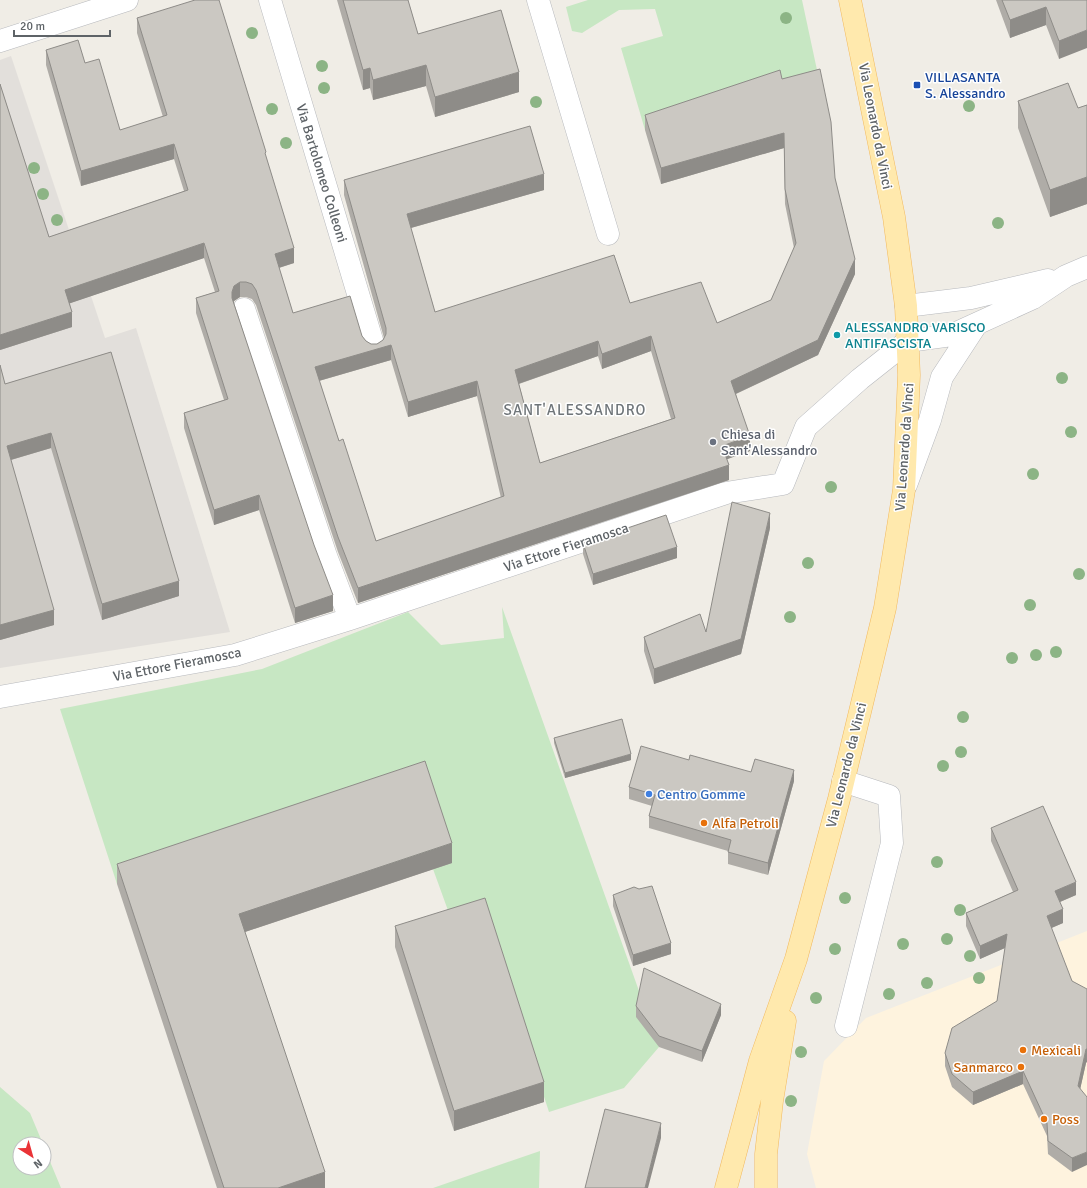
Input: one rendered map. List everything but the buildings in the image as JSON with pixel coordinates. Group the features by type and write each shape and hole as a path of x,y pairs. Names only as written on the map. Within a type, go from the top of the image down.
{"main road":[{"name":"Via Leonardo da Vinci","path":"796,959 843,781 884,608 904,490 909,375 906,306 894,217 850,0"},
{"path":"726,1188 760,1061 796,959"},
{"path":"766,1188 766,1154 772,1101 796,959"}],"street":[{"path":"0,41 127,0"},
{"name":"Via Bartolomeo Colleoni","path":"270,0 374,347"},
{"path":"538,0 608,234"},
{"path":"906,306 971,298 1066,276 1087,267"},
{"path":"908,341 952,335 1033,298 1066,276"},
{"path":"244,310 326,556 350,619"},
{"path":"904,490 930,420 942,377 976,325"},
{"name":"Via Ettore Fieramosca","path":"0,696 235,655 350,619 726,493 783,484 806,427 860,378 908,341"},
{"path":"843,781 889,796 892,843 846,1026"}],"shaded area":[{"path":"11,56 105,338 136,328 230,632 0,668 0,60"},
{"path":"1087,931 1087,1188 816,1188 807,1154 824,1061 866,1018"}],"green space":[{"path":"588,0 802,0 820,84 780,85 645,130 621,48 663,36 655,9 619,10 582,33 572,31 566,7"},
{"path":"502,607 659,1047 624,1088 549,1112 482,906 454,927 433,869 452,862 117,884 60,709 262,669 408,612 441,645 504,638"},
{"path":"0,1087 30,1113 40,1136 12,1136 12,1176 52,1176 52,1166 61,1188 0,1188"},
{"path":"540,1151 539,1188 433,1188"}],"place":[{"name":"VILLASANTA S. Alessandro","path":"917,85"},
{"name":"ALESSANDRO VARISCO ANTIFASCISTA","path":"837,335"},
{"name":"Chiesa di Sant'Alessandro","path":"713,442"},
{"name":"Centro Gomme","path":"649,794"},
{"name":"Alfa Petroli","path":"704,823"},
{"name":"Mexicali","path":"1023,1050"},
{"name":"Sanmarco","path":"1021,1067"},
{"name":"Poss","path":"1044,1119"}],"district":[{"name":"SANT'ALESSANDRO","path":"575,410"}]}
